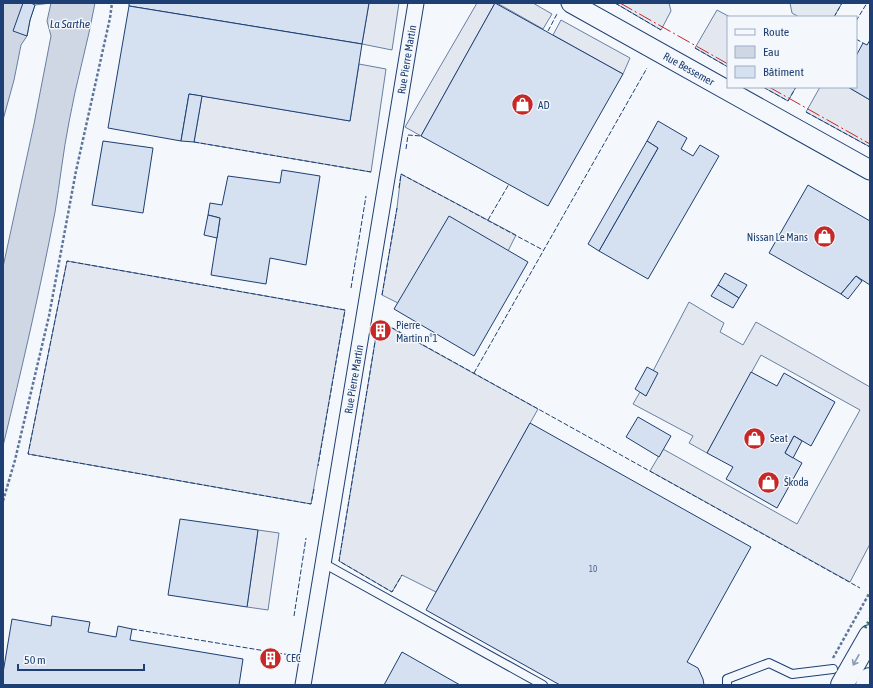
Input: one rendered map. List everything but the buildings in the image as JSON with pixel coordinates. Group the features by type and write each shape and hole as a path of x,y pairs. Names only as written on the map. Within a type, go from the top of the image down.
{"main road":[{"path":"834,675 870,636"},
{"path":"867,685 870,679"}],"street":[{"name":"Rue Pierre Martin","path":"303,685 416,3"},
{"name":"Rue Bessemer","path":"571,3 870,170"}],"lane":[{"path":"323,563 543,685"},
{"path":"728,685 727,679 769,663 792,674 834,675"}],"path":[{"path":"3,501 17,453 49,316 76,171 112,3"},
{"path":"834,675 870,592"}],"shaded area":[{"path":"369,3 399,3 392,50 362,44"},
{"path":"477,3 495,3 421,136 405,127"},
{"path":"497,3 533,3 552,14 543,29"},
{"path":"615,3 669,3 671,11 661,30"},
{"path":"790,3 842,3 835,16 797,16 792,13"},
{"path":"717,10 728,16 727,66 695,48"},
{"path":"561,20 630,58 623,74 553,35"},
{"path":"359,64 386,69 371,172 194,142 202,96 350,121"},
{"path":"765,88 795,88 788,101"},
{"path":"819,88 850,88 870,100 870,147 806,112"},
{"path":"401,174 516,235 508,251 398,303 382,295 397,208"},
{"path":"67,261 345,310 311,504 28,454"},
{"path":"689,302 724,323 720,332 743,345 756,322 870,387 870,544 850,582 650,471 663,449 797,524 860,410 761,355 707,453 689,443 693,436 633,404 640,392 646,396 653,371"},
{"path":"388,326 538,409 436,592 402,575 392,592 339,561 376,336 386,337"},
{"path":"258,530 279,533 268,610 247,607"}],"water":[{"path":"3,3 51,3 35,5 27,36 21,45 14,80 3,120"},
{"name":"La Sarthe","path":"51,3 95,3 72,107 55,212 43,270 3,446 3,267 34,124 51,36 47,21"}],"hedge":[{"path":"865,628 870,619"}],"fence":[{"path":"615,3 661,30"},
{"path":"835,16 842,3"},
{"path":"857,19 867,3"},
{"path":"548,31 557,14"},
{"path":"857,40 863,43"},
{"path":"695,48 727,66"},
{"path":"474,373 647,68"},
{"path":"765,88 788,101 795,88"},
{"path":"806,112 870,147"},
{"path":"406,149 408,135 421,136"},
{"path":"194,142 371,172"},
{"path":"399,188 401,174 543,250"},
{"path":"488,220 509,184"},
{"path":"351,288 366,196"},
{"path":"382,295 397,208"},
{"path":"314,489 311,504 28,454 67,261 345,310 318,466"},
{"path":"379,325 389,326 860,588"},
{"path":"388,326 386,337 376,336 339,561 392,592 402,575"},
{"path":"294,616 306,538"},
{"path":"132,629 290,655"}],"power":[{"path":"620,3 727,63"},
{"path":"771,88 870,144"}],"place":[{"name":"AD","path":"522,105"},
{"name":"Nissan Le Mans","path":"824,237"},
{"name":"Pierre Martin n°1","path":"380,331"},
{"name":"Seat","path":"754,438"},
{"name":"Škoda","path":"769,482"},
{"name":"CEC","path":"271,658"}]}
